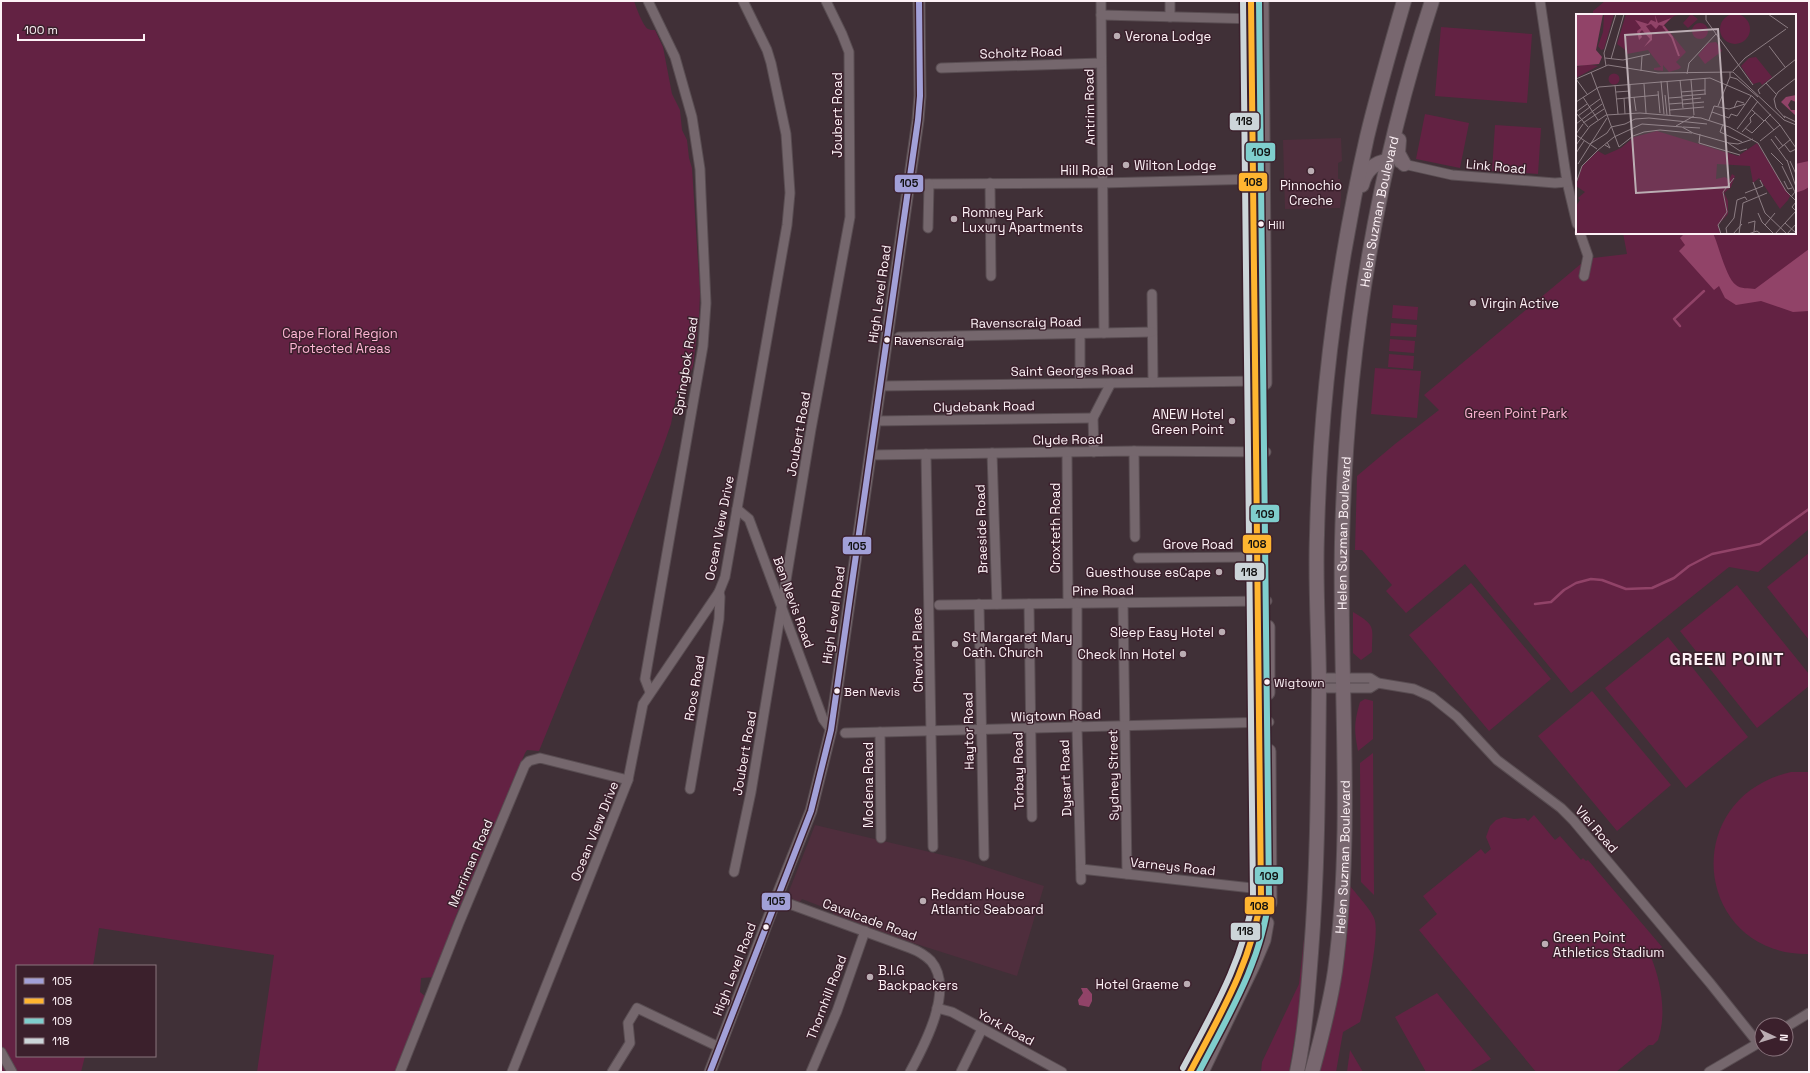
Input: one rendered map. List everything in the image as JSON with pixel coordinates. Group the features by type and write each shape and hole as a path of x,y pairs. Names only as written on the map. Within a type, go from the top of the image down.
{"main road":[{"path":"1251,1 1257,19"},
{"path":"1190,1072 1251,947 1258,925 1261,889 1264,722 1257,19 1262,1"},
{"name":"Helen Suzman Boulevard","path":"1297,1072 1307,996 1317,870 1319,683 1316,538 1319,464 1326,382 1339,289 1367,136 1404,1"},
{"name":"Helen Suzman Boulevard","path":"1312,1072 1330,1001 1338,947 1343,856 1342,542 1349,416 1362,303 1383,182 1411,68 1432,1"},
{"path":"1404,164 1399,156 1398,148 1410,96 1411,68"},
{"path":"1339,289 1349,252 1364,178 1368,171 1378,162 1388,160"},
{"path":"1261,452 1258,557 1263,601"},
{"path":"1202,1072 1254,966 1262,945 1267,925 1270,880 1264,722"}],"street":[{"name":"Springbok Road","path":"648,1 674,57 692,117 700,169 706,303 703,346 645,678 650,692"},
{"name":"Ocean View Drive","path":"512,1072 628,780 640,712 650,692 719,592 725,577 787,224 790,193 786,134 771,63 743,1"},
{"name":"Joubert Road","path":"734,872 751,792 811,429 850,217 849,52 826,1"},
{"name":"High Level Road","path":"710,1072 811,811 831,730 910,184 920,96 919,1"},
{"name":"Antrim Road","path":"1100,1 1104,333"},
{"path":"1170,1 1170,17"},
{"path":"1540,1 1567,182 1576,220"},
{"path":"1101,14 1257,19"},
{"name":"Scholtz Road","path":"941,68 1101,63"},
{"name":"Link Road","path":"1388,160 1452,175 1487,179 1555,183 1567,182"},
{"name":"Link Road","path":"1383,182 1397,169 1422,169"},
{"name":"Hill Road","path":"910,184 1102,183 1259,179"},
{"path":"990,183 991,276"},
{"path":"928,228 929,184"},
{"path":"1580,234 1588,256 1584,276"},
{"path":"1152,294 1153,382"},
{"name":"Ravenscraig Road","path":"899,337 1152,332"},
{"path":"1080,334 1080,383"},
{"name":"Saint Georges Road","path":"880,386 1260,380"},
{"path":"1094,452 1094,418 1111,383"},
{"name":"Clydebank Road","path":"875,421 1094,418"},
{"path":"1134,451 1135,537"},
{"name":"Clyde Road","path":"870,454 1134,451 1261,452"},
{"name":"Croxteth Road","path":"1067,452 1072,603"},
{"name":"Braeside Road","path":"992,453 997,604"},
{"name":"Cheviot Place","path":"926,454 933,846"},
{"name":"Ben Nevis Road","path":"737,509 749,519 823,719 831,730"},
{"name":"Grove Road","path":"1138,558 1258,557"},
{"name":"Roos Road","path":"690,789 719,619 719,592"},
{"name":"Pine Road","path":"939,605 1263,601"},
{"name":"Sydney Street","path":"1123,602 1128,874"},
{"name":"Dysart Road","path":"1072,603 1081,880"},
{"name":"Haytor Road","path":"979,604 984,856"},
{"name":"Torbay Road","path":"1029,604 1032,817"},
{"name":"Vlei Road","path":"1319,683 1343,683 1370,678 1378,683 1414,689 1440,703 1457,717 1497,760 1561,808 1658,920 1754,1035"},
{"name":"Wigtown Road","path":"845,733 930,732 1264,722"},
{"name":"Modena Road","path":"880,732 881,838"},
{"name":"Merriman Road","path":"400,1072 458,923 524,765 529,760 540,758 628,780"},
{"name":"Varneys Road","path":"1081,869 1261,889"},
{"name":"Cavalcade Road","path":"776,899 917,950 932,962 938,975 937,1008 932,1029 910,1072"},
{"name":"Thornhill Road","path":"810,1072 837,1011 865,931"},
{"path":"612,1072 630,1043 628,1023 637,1008 719,1047"},
{"name":"York Road","path":"937,1008 952,1012 1062,1072"},
{"path":"1794,1022 1809,1013"},
{"path":"961,1072 982,1029"},
{"path":"1709,1072 1754,1046"},
{"path":"1,1052 12,1072"}],"shaded area":[{"name":"Pinnochio Creche","path":"1341,138 1342,161 1338,163 1338,179 1340,179 1341,196 1340,208 1285,209 1283,140"},
{"path":"1809,161 1809,187 1796,193 1796,164"},
{"path":"1684,234 1713,234 1732,281 1740,287 1755,289 1809,249 1809,311 1793,312 1761,301 1736,305 1725,298 1719,286 1714,290 1679,251 1685,245 1680,238"},
{"name":"Reddam House Atlantic Seaboard","path":"815,825 964,860 1044,886 1017,976 910,942 833,914 833,911 802,899 800,902 793,900 789,891"},
{"path":"1081,988 1087,988 1092,994 1092,1001 1089,1007 1079,1005 1078,1000 1083,993"}],"green space":[{"name":"Cape Floral Region Protected Areas","path":"1,1 634,1 644,24 648,29 655,30 663,47 672,94 680,110 682,130 687,140 692,168 700,293 699,317 693,366 681,398 676,397 671,424 660,455 539,751 527,750 525,753 455,918 435,977 421,978 420,992 426,997 396,1072 257,1072 274,955 99,928 93,965 16,965 16,1057 85,1057 81,1072 1,1072"},
{"name":"Green Point Park","path":"1605,1 1809,1 1809,529 1758,572 1729,567 1571,693 1465,564 1406,613 1386,591 1392,585 1362,550 1355,550 1357,476 1439,410 1424,395 1582,263 1589,266 1593,258 1627,254 1623,234 1796,234 1796,14 1593,14 1593,11"},
{"path":"1441,27 1532,34 1527,103 1435,96"},
{"path":"1425,114 1469,123 1460,168 1416,159"},
{"path":"1495,125 1541,128 1538,174 1492,171"},
{"path":"1393,305 1418,307 1417,320 1392,318"},
{"path":"1391,323 1417,325 1416,337 1390,336"},
{"path":"1390,339 1415,341 1414,353 1389,351"},
{"path":"1389,354 1414,356 1413,369 1388,367"},
{"path":"1375,368 1421,371 1417,418 1371,414"},
{"path":"1809,553 1809,640 1767,587"},
{"path":"1471,583 1551,679 1489,731 1409,635"},
{"path":"1737,585 1809,674 1809,686 1757,728 1680,631"},
{"path":"1353,612 1370,624 1372,628 1372,652 1361,660 1353,653"},
{"path":"1668,637 1748,737 1686,788 1605,688"},
{"path":"1592,691 1671,785 1617,831 1538,736"},
{"path":"1365,699 1373,701 1373,739 1358,751 1355,732 1356,721 1360,702"},
{"path":"1373,753 1374,895 1361,882 1360,763"},
{"path":"1791,772 1809,772 1809,954 1771,948 1742,930 1723,904 1714,874 1716,842 1729,812 1754,788"},
{"name":"Green Point Athletics Stadium","path":"1534,815 1555,840 1560,836 1581,860 1583,858 1586,861 1588,860 1662,947 1651,957 1658,977 1662,998 1662,1020 1658,1040 1653,1045 1649,1045 1616,1072 1536,1072 1419,930 1437,914 1423,896 1481,849 1485,854 1491,849 1486,837 1490,826 1496,820 1504,817 1514,819 1525,818 1528,821"},
{"path":"1348,883 1374,918 1376,926 1372,968 1360,1022 1343,1032 1336,1072 1318,1072 1342,970 1348,910"},
{"path":"1304,939 1307,948 1304,984 1289,1072 1261,1072 1262,1062 1299,984"},
{"path":"1437,993 1491,1059 1469,1072 1426,1072 1395,1017"},
{"path":"1350,1050 1363,1072 1347,1072"}],"waterway":[{"path":"1680,326 1674,319 1704,291"},
{"path":"1535,604 1551,602 1564,590 1576,583 1591,579 1602,580 1626,589 1652,588 1674,578 1689,566 1712,554 1760,544 1809,509"}],"transit line":[{"name":"105","path":"710,1072 811,811 831,730 918,120 920,96 919,1"},
{"name":"118","path":"1183,1068 1226,986 1235,964 1249,920 1253,897 1243,1"},
{"name":"108","path":"1190,1072 1223,1009 1242,966 1257,921 1261,897 1251,1"},
{"name":"109","path":"1199,1072 1232,1009 1251,966 1265,921 1269,897 1259,1"}],"place":[{"name":"Verona Lodge","path":"1117,36"},
{"name":"Wilton Lodge","path":"1126,165"},
{"name":"Pinnochio Creche","path":"1311,171"},
{"name":"Romney Park Luxury Apartments","path":"954,219"},
{"name":"Hill","path":"1261,224"},
{"name":"Virgin Active","path":"1473,303"},
{"name":"Ravenscraig","path":"887,340"},
{"name":"ANEW Hotel Green Point","path":"1232,421"},
{"name":"Guesthouse esCape","path":"1219,572"},
{"name":"Sleep Easy Hotel","path":"1222,632"},
{"name":"St Margaret Mary Cath. Church","path":"955,644"},
{"name":"Check Inn Hotel","path":"1183,654"},
{"name":"Wigtown","path":"1267,682"},
{"name":"Ben Nevis","path":"837,691"},
{"name":"Reddam House Atlantic Seaboard","path":"923,901"},
{"name":"Green Point Athletics Stadium","path":"1545,944"},
{"name":"B.I.G Backpackers","path":"870,977"},
{"name":"Hotel Graeme","path":"1187,984"}],"district":[{"name":"GREEN POINT","path":"1727,659"}]}
